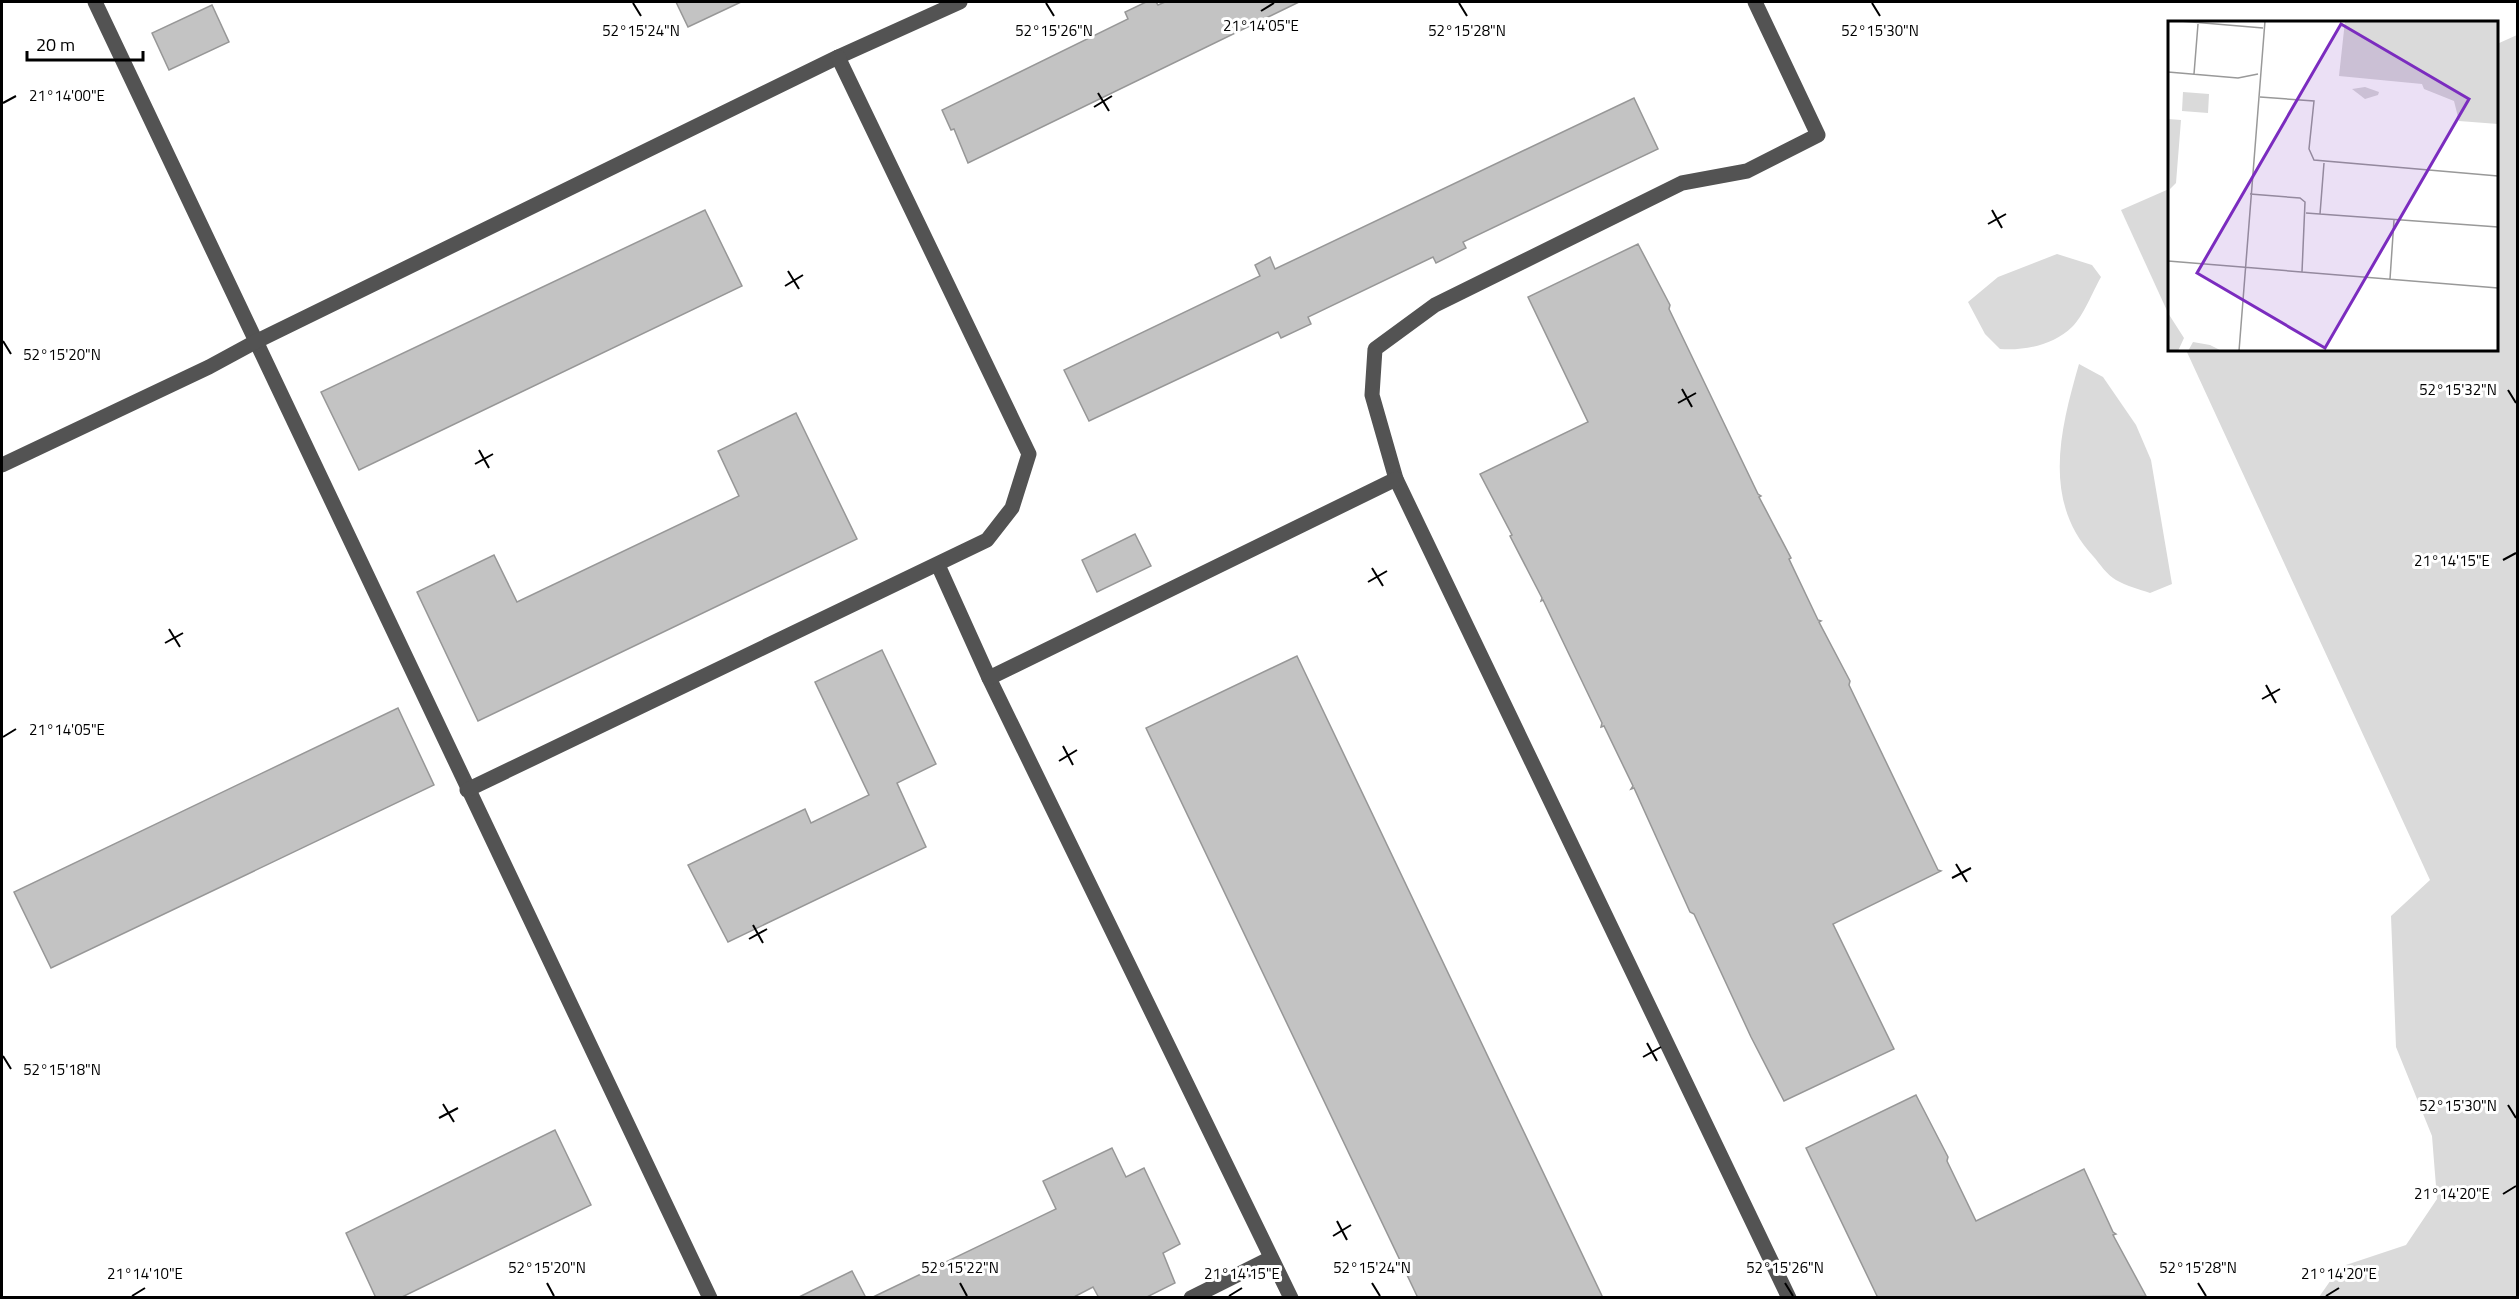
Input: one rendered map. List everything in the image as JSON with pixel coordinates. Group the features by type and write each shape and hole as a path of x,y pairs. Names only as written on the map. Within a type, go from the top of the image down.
{"lane":[{"path":"95,2 710,1298"},
{"path":"2,465 209,367 255,342 838,57 960,2"},
{"path":"1755,2 1818,135 1747,171 1682,183 1435,305 1376,349 1372,395 1396,479 1789,1298"},
{"path":"467,790 987,540 1012,508 1029,454 838,57"},
{"path":"989,678 1396,479"},
{"path":"938,565 989,678 1291,1298"},
{"path":"1191,1298 1271,1258"}],"shaded area":[{"path":"2517,35 2517,1297 2319,1297 2340,1267 2406,1245 2437,1199 2432,1136 2396,1047 2391,916 2430,880 2186,351 2498,351 2498,44"},
{"path":"2168,189 2168,313 2121,210"},
{"path":"2057,254 2092,265 2101,277 2088,304 2072,327 2057,338 2029,348 2000,349 1985,334 1968,302 1998,277"},
{"path":"2079,364 2103,377 2136,425 2151,460 2172,584 2150,593 2124,584 2110,575 2077,535 2067,512 2061,488 2062,439"}],"building":[{"path":"676,2 741,2 688,27"},
{"path":"1146,2 1156,2 1158,5 1165,2 1299,2 968,163 954,129 951,130 942,110 1128,19 1125,12"},
{"path":"212,5 229,42 169,70 152,33"},
{"path":"1634,98 1658,149 1463,242 1466,248 1436,263 1433,257 1308,317 1311,324 1281,338 1278,332 1089,421 1064,370 1260,276 1255,265 1270,257 1275,269"},
{"path":"705,210 742,286 359,470 321,392"},
{"path":"1638,244 1670,305 1669,309 1758,494 1761,496 1759,497 1850,681 1849,685 1938,870 1941,871 1833,924 1894,1049 1784,1101 1751,1037 1694,914 1690,912 1634,788 1631,789 1633,786 1604,726 1601,727 1602,723 1543,600 1541,601 1542,598 1510,536 1512,535 1480,474 1588,422 1528,297"},
{"path":"796,413 857,539 478,721 417,592 494,555 517,602 739,496 718,451"},
{"path":"1135,534 1151,566 1097,592 1082,560"},
{"path":"882,650 936,764 897,783 926,847 728,942 688,865 805,809 811,823 869,795 815,682"},
{"path":"1297,656 1603,1298 1418,1298 1146,728"},
{"path":"398,708 434,785 51,968 14,892"},
{"path":"1916,1095 1948,1157 1947,1161 1976,1221 2084,1169 2113,1232 2116,1234 2113,1235 2146,1296 1878,1298 1806,1148"},
{"path":"555,1130 591,1205 400,1298 376,1298 346,1233"},
{"path":"1112,1148 1126,1177 1144,1168 1180,1244 1163,1253 1175,1283 1145,1298 1099,1298 1093,1287 1072,1298 871,1298 1056,1209 1043,1181"},
{"path":"852,1271 866,1298 797,1298"}]}
